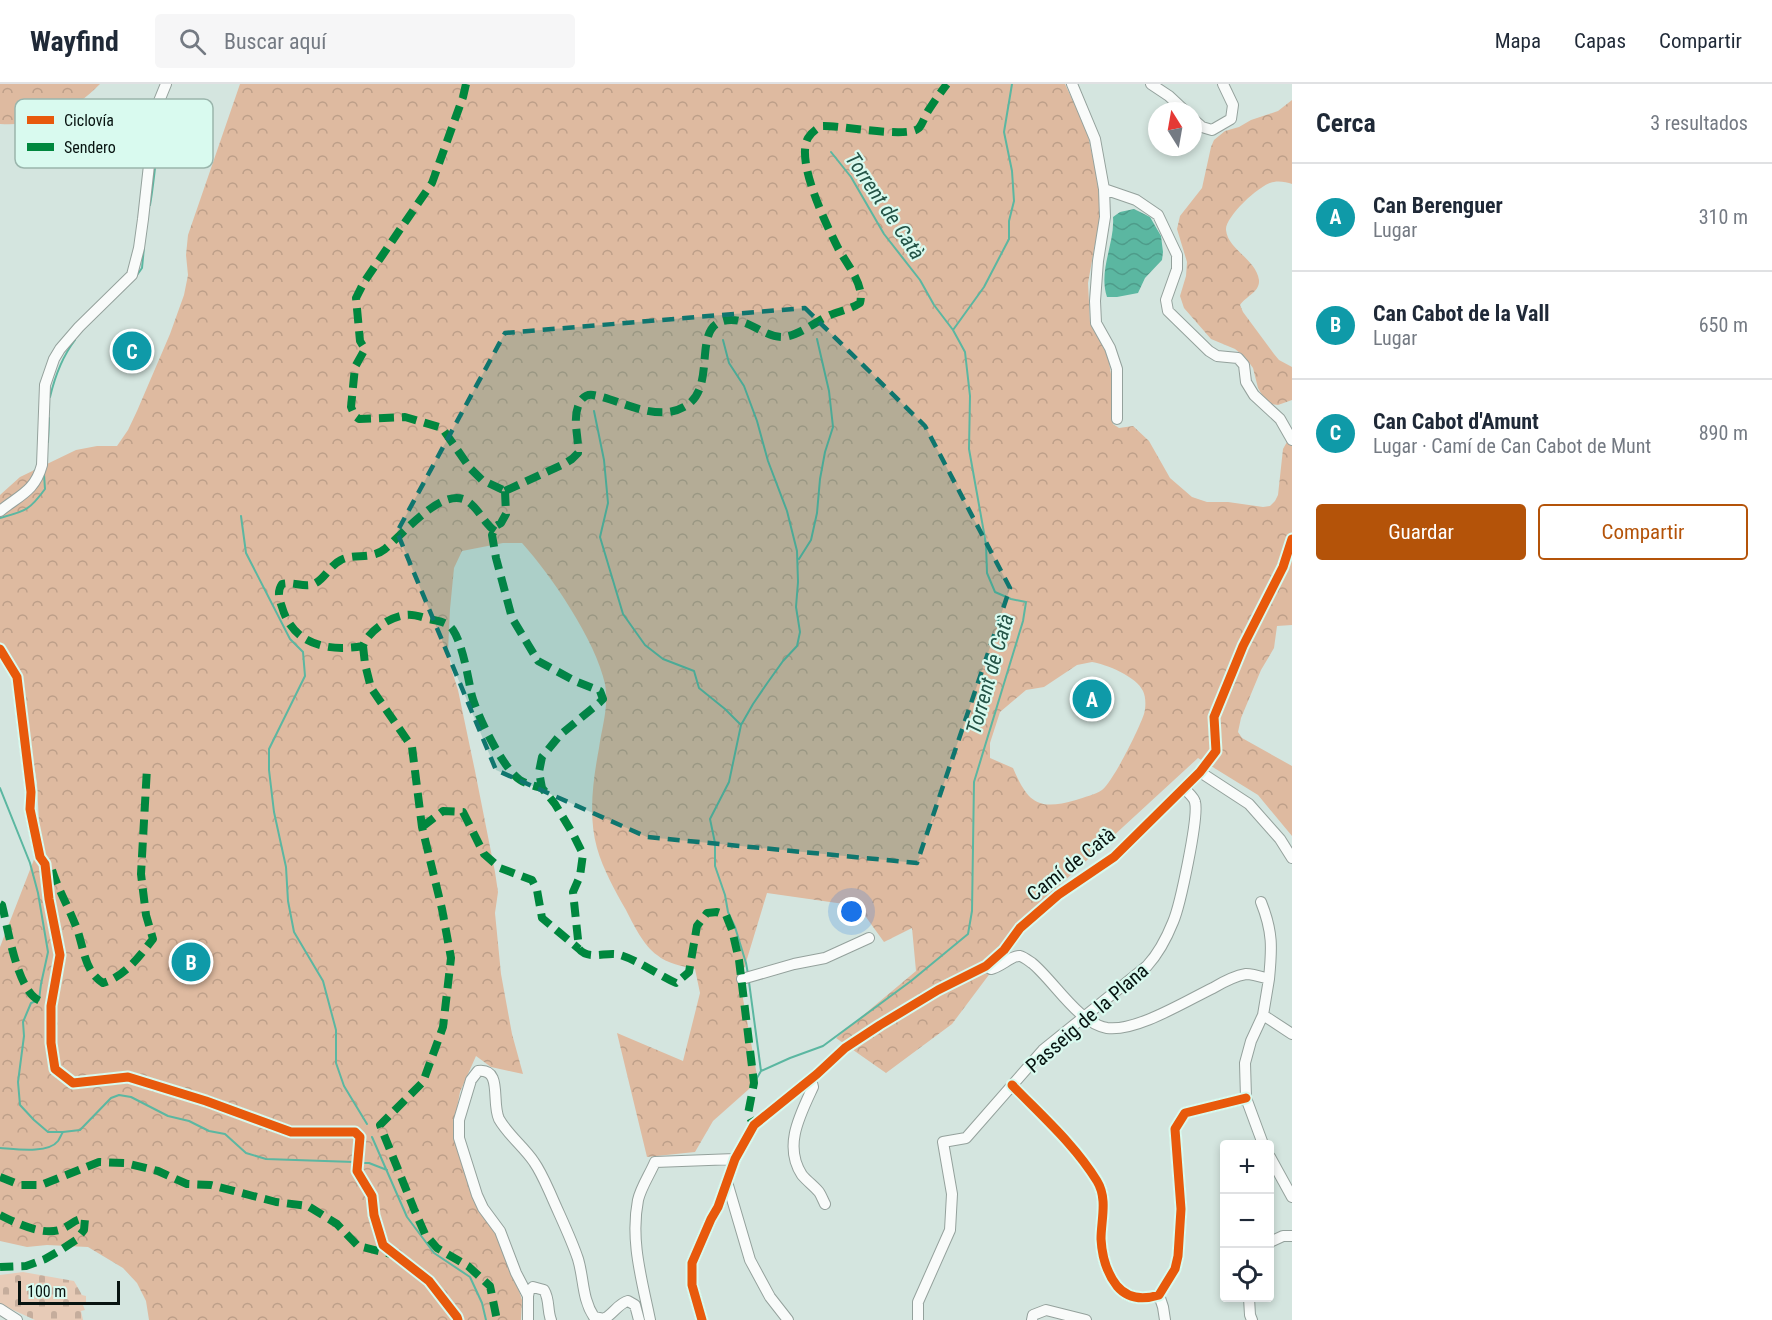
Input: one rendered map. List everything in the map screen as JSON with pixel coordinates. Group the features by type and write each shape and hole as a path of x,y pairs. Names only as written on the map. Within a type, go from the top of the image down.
{"street":[{"path":"160,99 166,84"},
{"path":"1072,84 1095,139 1104,189 1105,217 1098,261 1096,323 1110,348 1117,369 1117,419"},
{"path":"1151,84 1175,102"},
{"path":"1202,127 1212,130 1230,119 1233,105 1223,84"},
{"path":"0,511 29,490 39,478 42,465 45,385 54,359 79,327 132,275 139,248 149,168"},
{"path":"1104,189 1136,200 1158,214 1177,255 1177,269 1166,300 1168,311 1209,351 1217,356 1238,358 1244,365 1246,382 1254,395 1280,419 1292,440"},
{"name":"Camí de Catà","path":"735,1159 754,1125 845,1048 938,990 986,966 1004,950 1020,928 1058,895 1114,857 1200,772 1216,751 1214,717 1243,646 1283,567 1292,539"},
{"path":"0,649 17,677 32,792 30,809 40,856 45,864 60,956 51,1006 51,1043 55,1069 73,1083 128,1077 206,1101 291,1132 355,1132 360,1137 357,1171 372,1196 374,1215 383,1245 429,1281 458,1320"},
{"path":"1200,772 1249,804 1280,839 1292,858"},
{"name":"Passeig de la Plana","path":"918,1320 918,1302 951,1230 952,1194 943,1142 966,1138 1043,1050 1147,966 1155,957 1174,920 1196,816 1195,801 1184,788"},
{"path":"1261,902 1267,918 1272,946 1269,979 1263,1015 1251,1041 1245,1063 1246,1098 1262,1140"},
{"path":"742,980 794,964 825,958 869,938"},
{"path":"986,966 991,969 999,967 1011,958 1020,956 1026,958 1044,974 1083,1017 1104,1028 1122,1029 1164,1013 1232,978 1248,974 1269,979"},
{"path":"1263,1015 1292,1034"},
{"path":"528,1320 528,1296 516,1273 500,1231 483,1208 477,1195 459,1138 459,1120 468,1088 478,1071 484,1070 494,1078 496,1084 495,1110 501,1121 535,1162 550,1193 578,1260 586,1302 594,1317 604,1319 623,1302 628,1301 636,1305 639,1320"},
{"path":"811,1079 813,1087 794,1131 794,1157 804,1178 819,1192 825,1204"},
{"path":"1012,1085 1071,1147 1099,1183 1103,1197 1101,1238 1104,1262 1112,1279 1122,1291 1133,1297 1148,1298 1159,1295 1175,1269 1178,1256 1181,1209 1175,1129 1185,1113 1246,1098"},
{"path":"650,1320 635,1244 635,1227 639,1198 655,1162 735,1159 718,1207 692,1263 692,1285 702,1320"},
{"path":"1274,1166 1292,1197"},
{"path":"727,1181 750,1260 770,1297 788,1320"},
{"path":"1274,1240 1283,1236 1292,1236"},
{"path":"528,1296 533,1287 544,1290 548,1296 550,1320"},
{"path":"1159,1295 1165,1320"},
{"path":"1250,1302 1252,1320"},
{"path":"0,1309 17,1320"},
{"path":"1032,1320 1033,1315 1046,1310 1086,1320"}],"highlighted area":[{"path":"805,308 925,426 1010,588 917,863 647,837 496,770 397,532 505,333"}],"green space":[{"path":"0,84 100,84 83,99 15,99 15,124 0,124"},
{"path":"240,84 1065,84 1087,131 1096,173 1101,211 1088,283 1090,323 1108,356 1113,386 1111,411 1113,424 1119,428 1133,426 1149,441 1170,478 1192,497 1207,502 1228,502 1263,507 1270,506 1278,495 1283,449 1292,433 1292,625 1277,626 1274,648 1261,670 1241,718 1238,732 1242,738 1292,766 1292,836 1258,795 1198,758 1048,896 952,1024 886,1073 836,1038 916,971 912,928 884,942 858,906 767,893 740,982 758,1081 713,1121 695,1152 647,1157 617,1033 683,1061 700,993 695,969 665,961 648,946 635,928 600,856 594,836 592,798 606,709 606,692 600,667 592,648 571,609 546,572 522,543 503,543 462,551 454,568 448,651 495,872 498,892 495,913 501,974 512,1034 523,1074 491,1067 476,1056 460,1092 454,1137 467,1178 488,1222 503,1246 514,1275 522,1300 521,1320 149,1320 146,1301 137,1283 123,1268 88,1247 47,1245 27,1247 0,1241 0,947 40,844 37,783 27,722 0,642 0,495 20,477 76,450 97,446 117,446 137,411 170,334 184,295 188,275 186,255 188,235 211,168 213,168","holes":["1092,662 1113,668 1140,686 1145,699 1144,714 1119,766 1102,790 1089,796 1052,805 1036,801 1024,789 1013,768 990,758 990,743 1000,712 1026,690 1044,687 1077,665"]},
{"path":"1292,100 1292,184 1276,182 1261,188 1237,209 1227,224 1226,230 1232,243 1253,266 1259,280 1255,291 1240,305 1243,312 1279,360 1292,367 1292,400 1278,405 1265,400 1258,388 1253,368 1245,357 1235,349 1211,339 1184,308 1180,296 1186,276 1187,262 1177,229 1180,216 1202,188 1214,140 1225,131 1278,111"},
{"path":"23,1272 74,1281 82,1295 86,1296 86,1303 83,1305 85,1310 81,1311 83,1320 35,1320 0,1304 0,1275"}],"water":[{"path":"1134,209 1150,217 1161,236 1162,260 1145,278 1138,293 1107,297 1104,277 1112,237 1113,217 1120,212"}],"waterway":[{"path":"953,330 984,287 1009,239 1009,221 1014,201 1012,171 1004,132 1012,84"},
{"name":"Torrent de Catà","path":"754,1083 761,1071 823,1046 911,981 968,934 972,911 974,782 1023,621 1026,602 995,592 987,573 986,544 969,449 970,396 965,352 920,280 884,234 851,177 831,152"},
{"path":"150,205 155,168"},
{"path":"137,275 142,268 144,247"},
{"path":"799,559 811,540 825,452 833,427 829,391 817,339"},
{"path":"50,397 66,353 75,340"},
{"path":"723,340 729,363 744,386 757,421 768,461 787,511 797,551 796,607 800,632 797,646 768,682 741,725 729,782 710,819 715,843 715,866 748,974"},
{"path":"594,411 604,460 608,503 600,537 623,614 645,645 663,659 694,671 699,688 741,725"},
{"path":"48,442 49,418"},
{"path":"0,518 21,512 35,502 45,489 44,474"},
{"path":"241,516 246,553 290,639 303,652 305,676 269,749 274,812 286,867 288,901 294,932 323,981 336,1030 336,1063 344,1086 367,1124"},
{"path":"0,788 30,863 38,893 48,952 39,1000 31,1003 23,1022 24,1036 18,1082 20,1105 48,1132 63,1132"},
{"path":"749,982 761,1071"},
{"path":"0,1148 31,1150 47,1148 58,1141 63,1132 80,1130 111,1098 119,1095 131,1097 168,1116 189,1121 209,1131 225,1134 246,1153 266,1159 354,1162"},
{"path":"372,1137 407,1217 434,1253 470,1277 482,1303 486,1320"},
{"path":"360,1163 369,1163 387,1170"}],"marked path":[{"path":"466,84 432,183 364,282 356,298 360,341 365,349 355,367 351,407 359,419 405,417 442,428 470,468 482,480 505,491"},
{"path":"505,491 564,464 578,453 576,416 580,402 586,396 593,395 654,412 667,412 690,403 701,383 708,336 720,322 737,320 773,336 787,337 860,303 860,289 833,238 814,193 806,162 805,148 808,138 822,126 888,132 912,131 922,124 928,111 947,84"},
{"path":"505,491 506,514 492,535 512,618 538,661 575,681 600,691 603,699 560,735 542,757 539,772 542,788 555,804 583,854 580,876 573,892 579,949 583,953 593,955 615,954 627,957 676,983 689,972 697,926 707,913 717,912 726,915 739,960 754,1083 748,1114 754,1125"},
{"path":"495,531 468,501 453,498 443,501 421,516 380,552 341,560 314,584 282,584 279,589 279,598 287,620 303,638 337,648 363,646 375,630 387,621 400,616 415,615 448,625 459,643 478,713 498,753 520,780 542,788"},
{"path":"363,646 371,688 412,747 422,827 442,909 451,958 443,1027 423,1082 380,1125 425,1234 437,1248 468,1266 490,1286 497,1320"},
{"path":"52,870 75,924 91,972 103,983 118,976 131,965 153,939 146,915 141,874 147,768"},
{"path":"422,827 443,811 463,812 484,854 500,868 532,880 537,890 542,918 579,949"},
{"path":"0,904 22,979 34,997 51,1006"},
{"path":"0,1177 20,1185 41,1185 99,1162 125,1163 158,1171 187,1184 211,1185 276,1202 308,1206 337,1224 358,1246 391,1254"},
{"path":"0,1215 31,1228 49,1231 57,1231 77,1220 85,1219 84,1230 76,1240 45,1259 26,1266 0,1267"}],"cycle path":[{"path":"702,1320 692,1285 692,1263 718,1207 735,1159 754,1125 845,1048 938,990 986,966 1004,950 1020,928 1058,895 1114,857 1200,772 1216,751 1214,717 1243,646 1283,567 1292,539"},
{"path":"0,649 17,677 31,792 30,809 40,857 45,864 60,955 51,1006 51,1043 55,1069 73,1083 128,1077 206,1101 291,1132 355,1132 360,1137 357,1171 372,1196 374,1215 383,1245 429,1281 458,1320"},
{"path":"1012,1085 1068,1143 1097,1181 1102,1195 1101,1239 1107,1270 1121,1290 1131,1296 1142,1298 1159,1295 1175,1269 1178,1256 1181,1209 1175,1129 1185,1113 1246,1098"}],"place":[{"name":"Can Cabot d'Amunt","path":"132,351"},
{"name":"Can Berenguer","path":"1092,699"},
{"name":"Can Cabot de la Vall","path":"191,962"}]}
